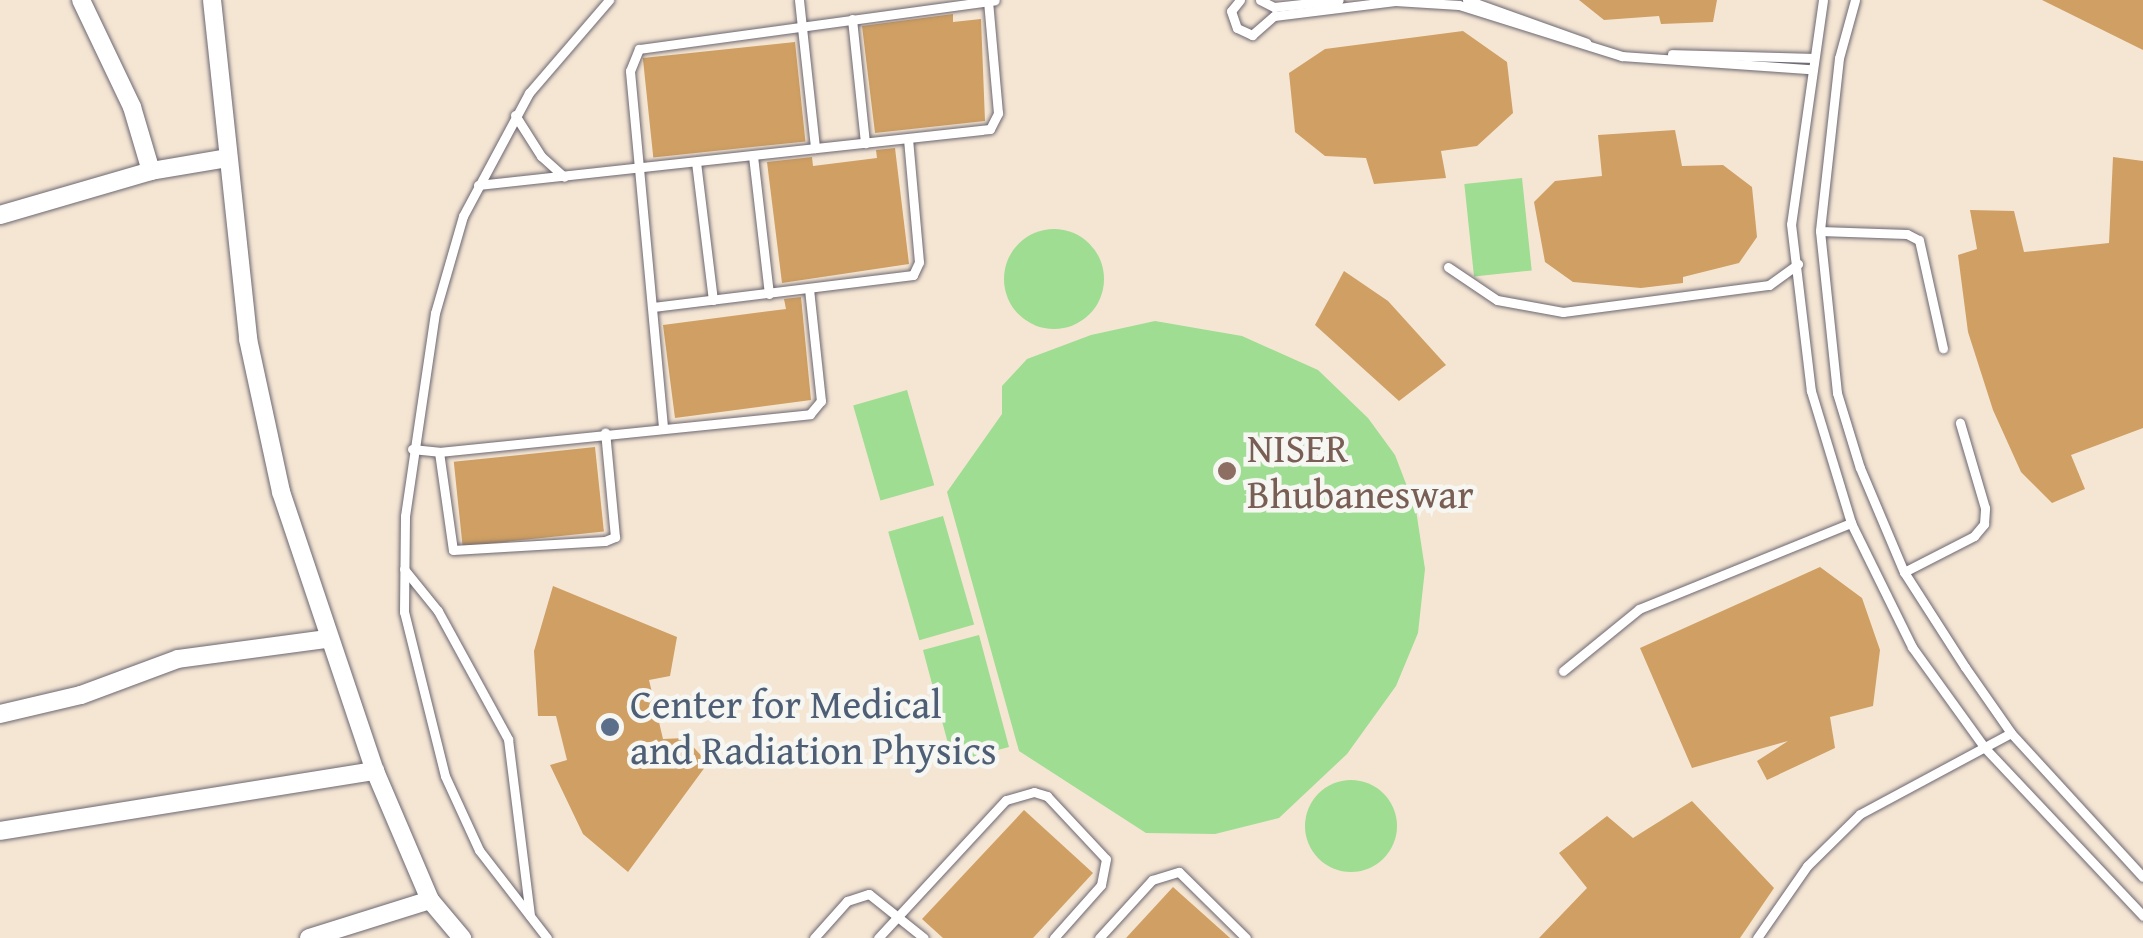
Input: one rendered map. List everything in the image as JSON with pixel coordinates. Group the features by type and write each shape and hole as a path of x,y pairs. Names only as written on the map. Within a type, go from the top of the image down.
{"street":[{"path":"81,0 132,106 152,171"},
{"path":"212,0 248,339 281,492 326,639 375,770 430,900 462,938"},
{"path":"0,215 152,171 227,158"},
{"path":"0,714 81,695 178,658 326,639"},
{"path":"0,831 375,770"},
{"path":"309,938 430,900"}],"lane":[{"path":"547,938 479,850 445,776 415,672 402,566 412,449 447,262 478,185 515,115 610,0"},
{"path":"799,0 816,148"},
{"path":"1240,0 1231,10 1236,28 1252,35 1274,16 1395,1 1459,5 1622,56 1810,64"},
{"path":"1260,0 1274,7 1339,0"},
{"path":"1468,0 1624,52 1810,64"},
{"path":"1823,0 1794,176 1798,264 1810,391 1851,523 1912,648 1984,746 2143,916"},
{"path":"1855,0 1839,58 1820,231 1838,393 1860,468 1904,572 2011,733 2143,877"},
{"path":"478,185 564,177 638,168 908,138 996,123 991,1 640,48 630,71 638,168 653,307 663,427"},
{"path":"852,19 865,143"},
{"path":"515,115 541,156 564,177"},
{"path":"653,307 904,278 917,269 908,138"},
{"path":"753,156 769,294"},
{"path":"696,162 712,300"},
{"path":"1820,231 1907,234 1919,240 1942,348"},
{"path":"1448,267 1496,300 1563,312 1770,285 1798,264"},
{"path":"412,449 439,452 816,410 821,401 809,289"},
{"path":"1904,572 1974,536 1984,524 1986,508 1960,423"},
{"path":"439,452 453,550 459,553 605,541 615,537 604,432"},
{"path":"1563,671 1639,609 1851,523"},
{"path":"402,566 438,611 508,739 530,919"},
{"path":"1757,938 1807,866 1860,814 2011,733"},
{"path":"878,938 1006,800 1034,792 1046,796 1106,859 1101,885 1054,938"},
{"path":"1098,938 1152,880 1180,872 1246,938"},
{"path":"814,938 857,894 880,898 924,938"}],"green space":[{"path":"1522,178 1532,270 1474,277 1464,184"},
{"path":"1054,229 1082,237 1096,251 1104,279 1096,307 1082,321 1054,329 1026,321 1012,307 1004,279 1012,251 1026,237"},
{"path":"1155,321 1242,336 1318,370 1368,418 1395,455 1416,510 1425,569 1418,633 1396,686 1347,754 1279,818 1215,834 1146,833 1019,751 947,492 1002,414 1002,386 1027,359 1091,335"},
{"path":"907,390 934,485 880,501 853,405"},
{"path":"943,516 974,625 919,640 888,532"},
{"path":"979,635 1009,747 953,762 923,650"},
{"path":"1351,780 1369,784 1383,794 1393,808 1397,826 1393,844 1383,858 1369,868 1351,872 1333,868 1319,858 1309,844 1305,826 1309,808 1319,794 1333,784"}],"building":[{"path":"1579,0 1717,0 1713,22 1661,24 1659,16 1604,20"},
{"path":"2042,0 2143,0 2143,50"},
{"path":"953,14 953,22 981,19 985,121 875,133 862,26"},
{"path":"1463,31 1507,62 1513,113 1477,146 1441,151 1446,178 1374,184 1366,158 1325,156 1295,132 1289,73 1325,49"},
{"path":"795,42 805,141 653,157 643,58"},
{"path":"1675,130 1682,166 1723,165 1752,187 1757,237 1739,263 1683,277 1683,283 1641,288 1573,282 1545,262 1534,202 1555,181 1602,176 1598,135"},
{"path":"895,148 909,264 782,283 767,162 812,157 813,166 877,158 876,150"},
{"path":"2113,157 2143,161 2143,428 2071,455 2085,489 2052,503 2021,472 1993,410 1968,332 1958,255 1977,249 1970,210 2014,211 2024,252 2109,243"},
{"path":"1344,271 1388,301 1446,365 1399,401 1315,325"},
{"path":"801,297 811,400 675,418 663,325 786,309 784,299"},
{"path":"595,447 604,532 463,546 454,462"},
{"path":"1820,567 1862,598 1880,650 1873,706 1830,717 1835,748 1767,780 1757,761 1788,741 1692,768 1640,648"},
{"name":"Center for Medical and Radiation Physics","path":"553,586 677,637 670,676 649,680 663,739 685,738 708,763 628,872 583,834 550,765 567,760 556,716 538,716 534,651"},
{"path":"1692,801 1774,888 1740,938 1539,938 1587,888 1559,853 1607,816 1633,838"},
{"path":"1024,810 1093,873 1033,938 943,938 922,919"},
{"path":"1173,887 1230,938 1126,938"}],"place":[{"name":"NISER Bhubaneswar","path":"1227,471"},
{"name":"Center for Medical and Radiation Physics","path":"610,727"}]}
